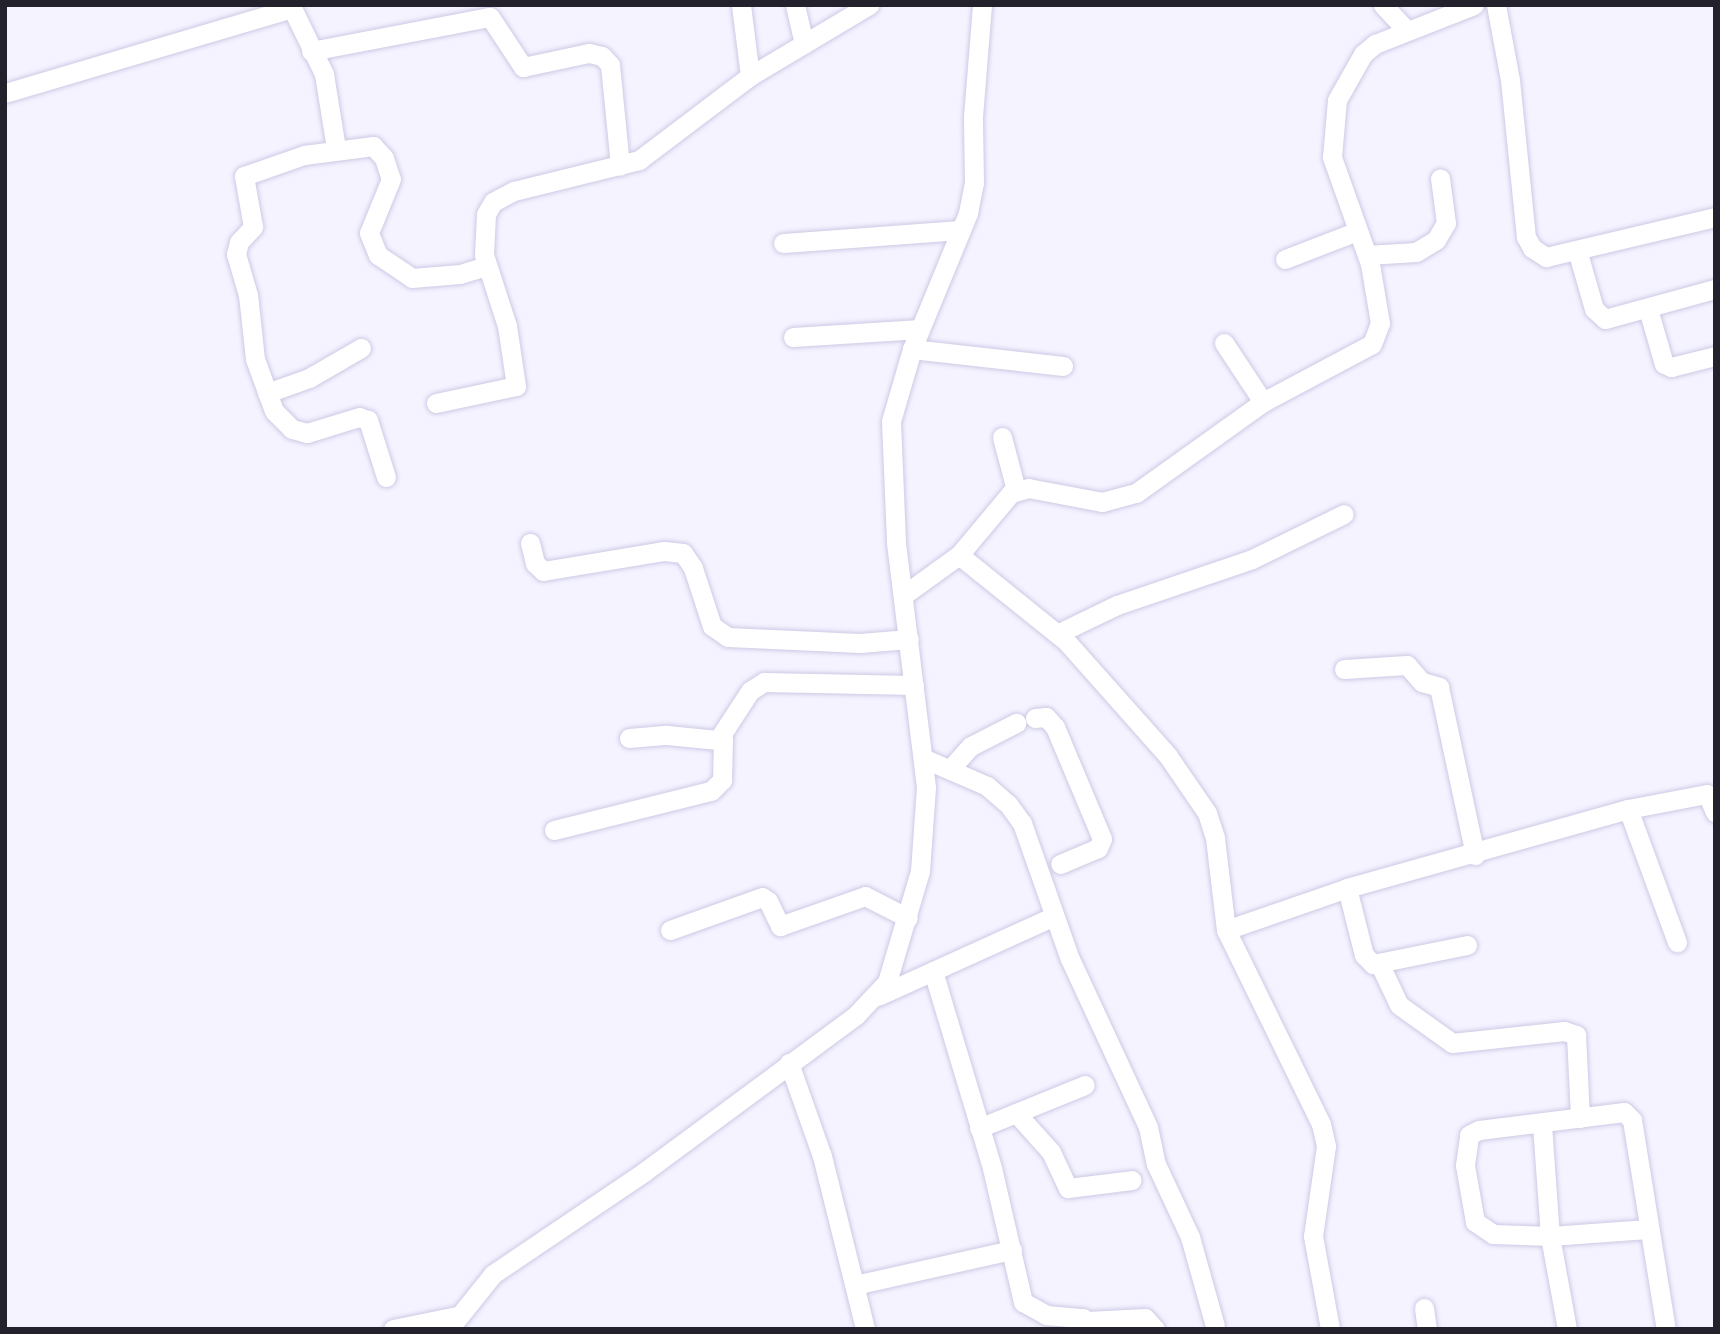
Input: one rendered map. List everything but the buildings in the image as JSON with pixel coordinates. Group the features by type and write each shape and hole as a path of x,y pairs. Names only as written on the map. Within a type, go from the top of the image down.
{"street":[{"path":"741,5 750,76"},
{"path":"794,5 804,44"},
{"path":"436,403 516,386 507,326 486,265 486,214 493,202 514,191 639,160 677,135 750,76 869,5"},
{"path":"878,996 908,918 923,849 925,759 909,639 890,443 895,399 912,349 961,230 974,183 972,117 982,5"},
{"path":"1383,5 1406,30"},
{"path":"1016,490 1102,502 1136,493 1263,402 1377,338 1380,323 1367,255 1355,232 1332,156 1332,117 1363,54 1384,38 1474,5"},
{"path":"1496,5 1510,80 1526,237 1532,248 1546,257 1715,217"},
{"path":"5,93 292,7 324,74 336,148"},
{"path":"311,51 490,17 523,66 589,53 602,56 610,65 620,166"},
{"path":"386,477 368,420 359,417 307,433 298,431 274,411 255,359 248,295 236,254 239,242 253,227 242,180 252,169 336,148 373,146 384,159 391,185 369,233 370,244 388,266 402,275 426,279 486,265"},
{"path":"1367,255 1416,252 1436,240 1446,223 1440,178"},
{"path":"783,243 961,230"},
{"path":"1285,259 1355,232"},
{"path":"1577,250 1599,317 1613,321 1715,289"},
{"path":"1647,309 1664,364 1671,367 1715,356"},
{"path":"793,337 920,329"},
{"path":"1224,343 1263,402"},
{"path":"267,393 309,378 362,348"},
{"path":"912,349 1063,366"},
{"path":"1002,437 1016,490"},
{"path":"905,594 958,555 1016,490"},
{"path":"1059,633 1117,605 1252,559 1343,514"},
{"path":"530,543 543,571 664,551 683,553 712,626 727,637 860,643 909,639"},
{"path":"958,555 1059,633 1168,756 1200,800 1215,838 1226,930 1321,1124 1326,1146 1313,1236 1330,1329"},
{"path":"1344,669 1407,666 1422,682 1439,687 1475,855"},
{"path":"554,830 711,791 722,780 723,738 760,683 915,685"},
{"path":"950,769 971,746 1025,721 1046,717 1055,727 1102,839 1098,848 1060,864"},
{"path":"629,738 723,738"},
{"path":"925,759 987,786 1008,804 1022,823 1054,916 1091,1009 1149,1127 1156,1164 1190,1237 1215,1326"},
{"path":"1226,930 1347,888 1475,855 1628,809 1711,803"},
{"path":"1628,809 1677,942"},
{"path":"1347,888 1364,955 1380,965 1399,1005 1452,1043 1538,1032 1576,1035 1580,1118"},
{"path":"670,929 762,897 768,901 780,926 865,896 908,918"},
{"path":"393,1329 453,1322 493,1274 644,1172 878,996 1054,916"},
{"path":"1380,965 1467,945"},
{"path":"933,971 1012,1250 1018,1292 1027,1307 1088,1325 1145,1318 1155,1329"},
{"path":"789,1063 822,1156 865,1329"},
{"path":"979,1128 1085,1085"},
{"path":"1648,1229 1550,1236 1486,1231 1471,1215 1466,1186 1465,1143 1469,1135 1479,1130 1542,1125 1615,1111 1630,1116 1666,1329"},
{"path":"1016,1113 1051,1152 1068,1188 1132,1180"},
{"path":"1542,1125 1550,1236 1567,1329"},
{"path":"855,1285 1012,1250"},
{"path":"1424,1308 1427,1329"}]}
